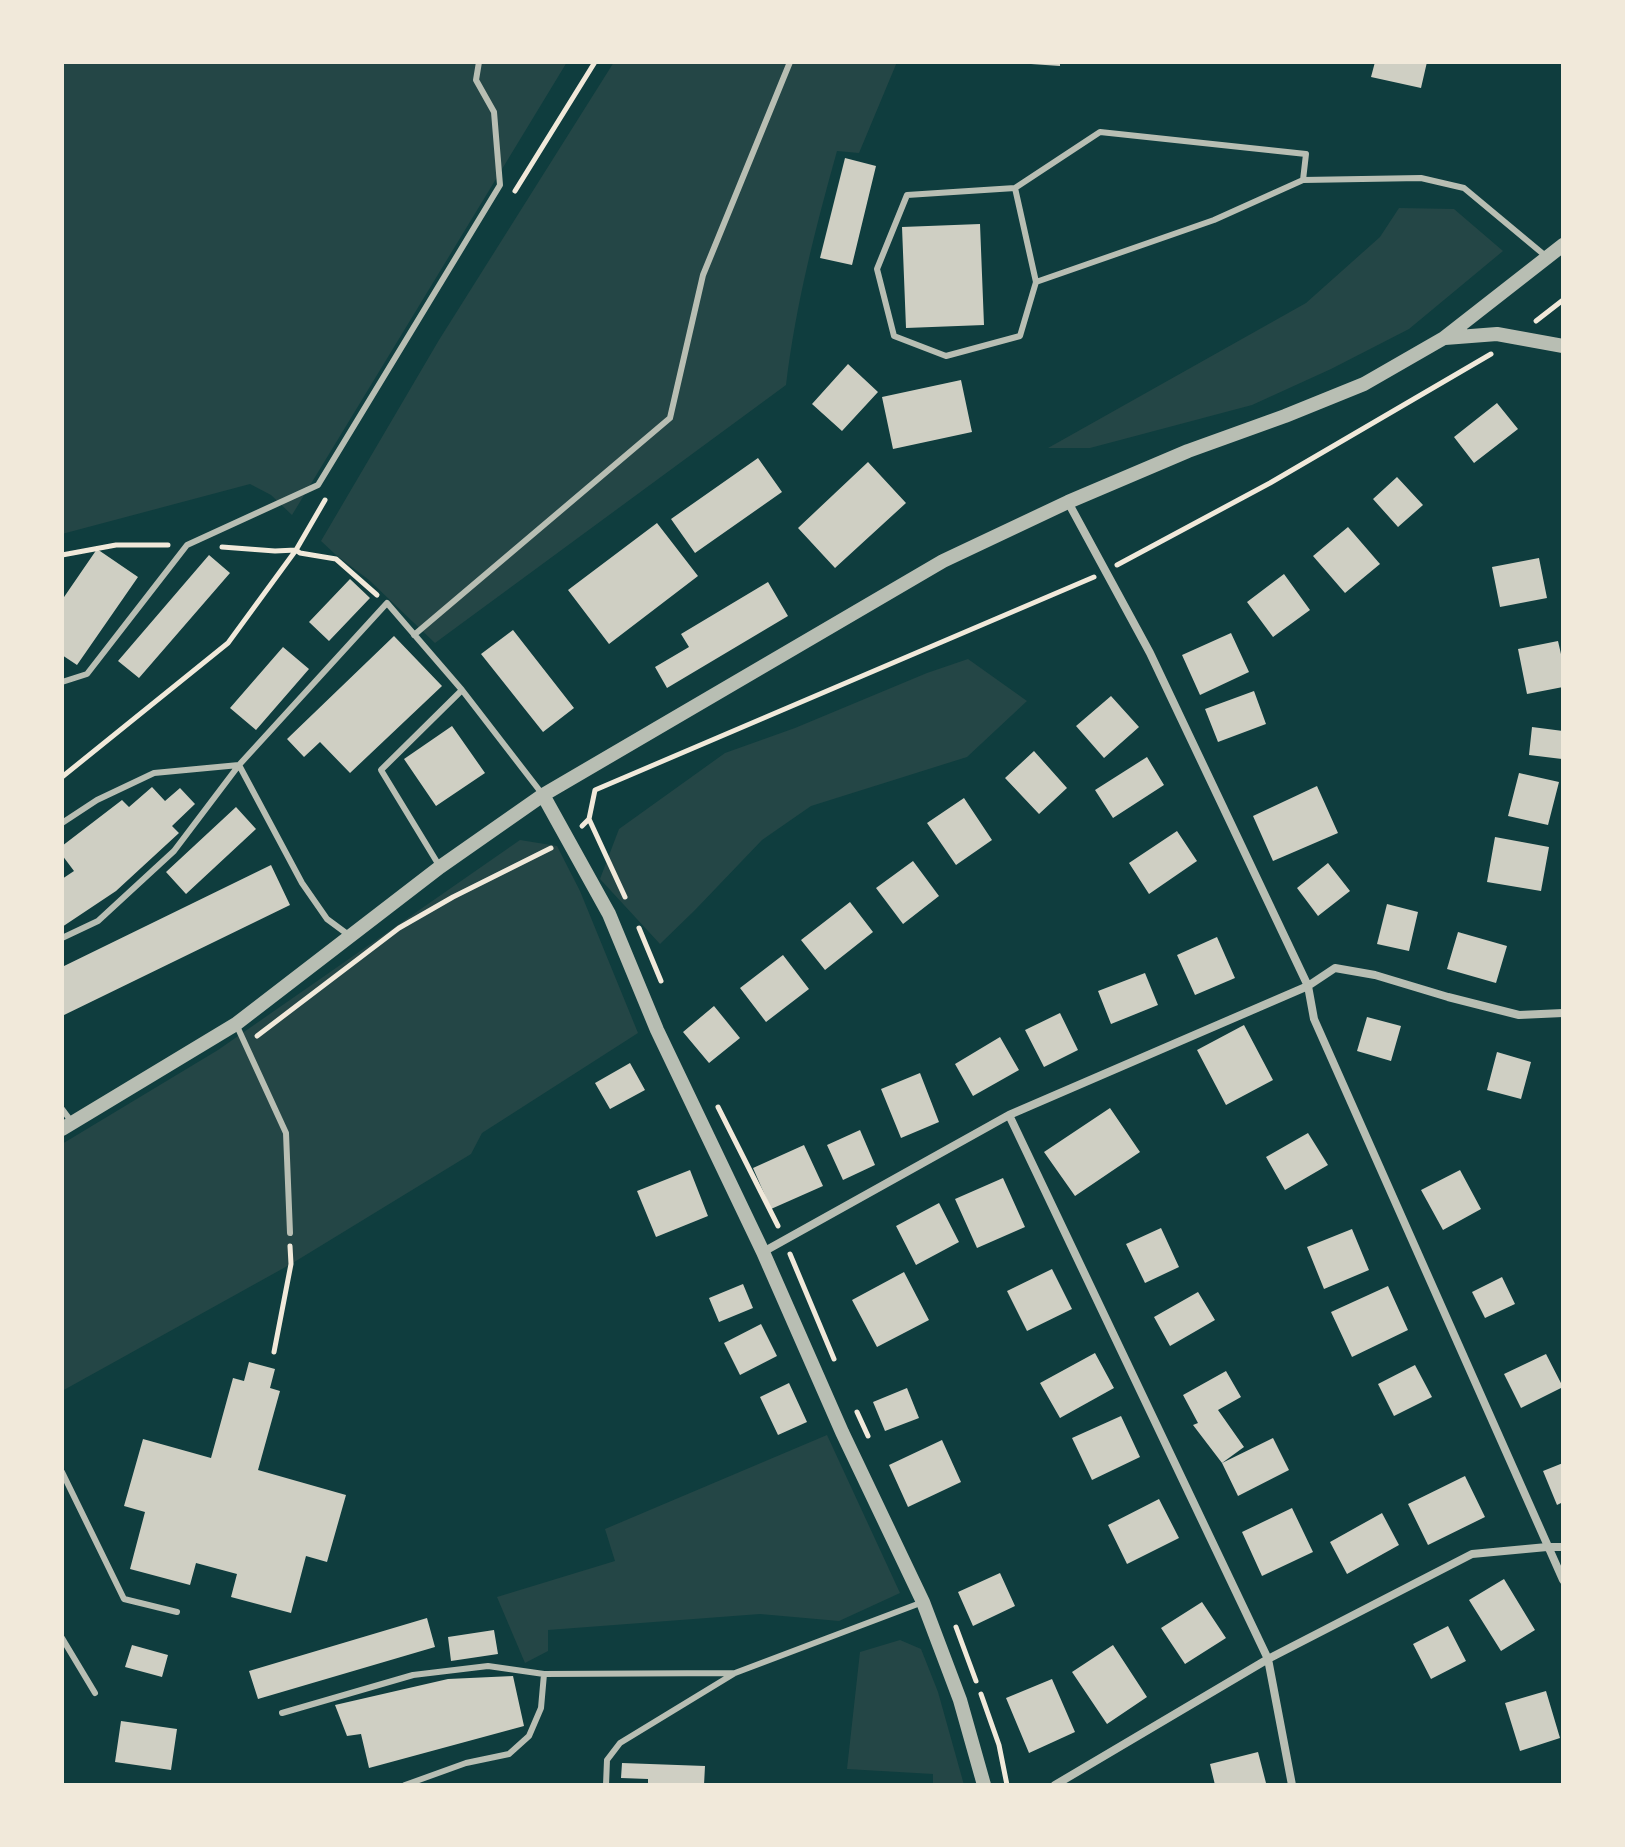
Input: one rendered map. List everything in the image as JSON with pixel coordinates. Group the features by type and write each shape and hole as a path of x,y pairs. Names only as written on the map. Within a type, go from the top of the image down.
{"street":[{"path":"68,1126 236,1024 440,867 543,795 943,561 1068,502 1188,451 1364,384 1444,338 1563,245"},
{"path":"1444,338 1497,334 1563,346"},
{"path":"1068,502 1150,653 1308,986 1314,1019 1563,1580"},
{"path":"543,795 609,914 657,1030 763,1252 842,1432 923,1602 960,1700 984,1785"},
{"path":"763,1252 1009,1115 1308,986 1335,968 1375,975 1519,1015 1563,1013"},
{"path":"1009,1115 1268,1659 1292,1785"},
{"path":"1055,1785 1268,1659 1472,1554 1563,1547"}],"lane":[{"path":"62,682 87,674 187,545 318,485 500,185 494,112 476,80 479,62"},
{"path":"414,635 670,418 703,275 790,62"},
{"path":"1015,188 1036,282 1020,336 946,356 894,336 877,269 907,195 1015,188 1100,132 1306,154 1303,180"},
{"path":"1036,282 1214,220 1303,180 1421,178 1464,188 1548,258"},
{"path":"62,938 98,921 174,851 239,765 387,603 462,690 543,795"},
{"path":"440,867 381,770 462,690"},
{"path":"62,823 97,800 154,773 239,765"},
{"path":"239,765 302,883 327,919 350,936"},
{"path":"236,1024 286,1133 290,1233"},
{"path":"62,1109 68,1126"},
{"path":"62,1472 124,1599 177,1612"},
{"path":"606,1785 607,1760 620,1743 735,1673 923,1602"},
{"path":"62,1638 95,1693"},
{"path":"282,1713 413,1675 488,1666 544,1674 735,1673"},
{"path":"405,1785 466,1763 509,1754 529,1736 541,1708 544,1674"}],"path":[{"path":"246,1044 399,928 568,839 589,819 595,790 1106,571 1270,483 1493,353"},
{"path":"62,555 116,545 296,550 336,559 387,603"},
{"path":"274,1352 291,1264 290,1233"}],"shaded area":[{"path":"62,62 567,62 292,515 271,495 250,484 62,534"},
{"path":"614,62 897,62 859,153 837,151 807,267 786,385 435,643 369,580 321,541 439,340"},
{"path":"1399,208 1454,209 1503,251 1409,329 1252,405 1090,448 1048,448 1306,303 1380,237"},
{"path":"968,659 1027,701 967,757 811,806 762,840 660,944 600,879 619,829 725,753"},
{"path":"520,840 557,846 580,891 638,1033 482,1133 471,1154 291,1264 62,1391 62,1144 218,1050"},
{"path":"827,1435 900,1593 839,1621 760,1614 548,1630 548,1651 525,1663 497,1597 615,1561 605,1529"},
{"path":"900,1640 921,1649 938,1692 964,1785 933,1785 933,1774 847,1769 860,1652"}],"building":[{"path":"1060,62 1060,66 1031,64"},
{"path":"1375,62 1427,62 1421,88 1371,77"},
{"path":"845,158 876,166 852,265 820,258"},
{"path":"980,224 984,325 906,328 902,227"},
{"path":"848,364 878,392 842,431 812,404"},
{"path":"961,380 972,432 893,449 882,397"},
{"path":"1497,403 1518,429 1474,463 1454,437"},
{"path":"758,458 782,492 695,553 671,519"},
{"path":"868,462 906,503 835,568 798,528"},
{"path":"1397,477 1423,505 1398,527 1373,499"},
{"path":"657,523 698,576 609,644 568,590"},
{"path":"1348,527 1380,564 1345,593 1313,556"},
{"path":"97,549 138,577 77,665 62,655 62,600"},
{"path":"209,555 230,573 139,678 118,661"},
{"path":"1539,558 1547,598 1500,607 1492,567"},
{"path":"1284,574 1310,610 1273,637 1247,602"},
{"path":"350,579 370,598 329,641 309,622"},
{"path":"768,582 788,616 667,688 655,667 689,647 681,634"},
{"path":"513,630 574,708 543,732 481,654"},
{"path":"1231,633 1249,672 1200,695 1182,655"},
{"path":"394,636 442,686 350,773 320,742 304,757 287,739"},
{"path":"1558,641 1563,663 1563,687 1527,694 1518,649"},
{"path":"283,647 309,669 256,730 230,708"},
{"path":"1254,691 1266,724 1218,742 1205,709"},
{"path":"1111,696 1139,727 1104,758 1076,726"},
{"path":"452,726 485,773 436,806 404,759"},
{"path":"1532,727 1563,731 1562,759 1529,755"},
{"path":"1034,751 1067,788 1039,814 1005,778"},
{"path":"1147,757 1164,785 1113,818 1095,790"},
{"path":"1519,773 1559,782 1548,825 1508,816"},
{"path":"1317,786 1338,833 1273,861 1253,816"},
{"path":"152,787 165,801 180,788 195,804 172,826 179,833 116,891 62,927 62,879 74,871 62,855 62,846 122,800 129,807"},
{"path":"964,798 992,840 956,865 927,823"},
{"path":"236,807 256,829 186,894 166,872"},
{"path":"1177,831 1197,861 1149,894 1129,863"},
{"path":"1495,837 1549,847 1541,891 1487,882"},
{"path":"913,861 939,896 903,924 876,888"},
{"path":"1328,863 1350,891 1318,916 1297,888"},
{"path":"271,865 290,905 62,1016 62,967"},
{"path":"850,902 873,932 825,970 801,940"},
{"path":"1387,904 1418,912 1409,951 1377,944"},
{"path":"1458,932 1507,946 1496,983 1447,969"},
{"path":"1217,937 1235,978 1195,995 1177,955"},
{"path":"783,955 809,989 766,1022 740,988"},
{"path":"1145,973 1158,1005 1111,1024 1098,991"},
{"path":"714,1006 740,1038 709,1063 683,1032"},
{"path":"1060,1013 1078,1050 1044,1067 1025,1030"},
{"path":"1367,1017 1401,1026 1391,1061 1357,1051"},
{"path":"1244,1025 1273,1080 1226,1105 1197,1050"},
{"path":"1000,1037 1019,1070 973,1096 955,1064"},
{"path":"1497,1052 1531,1062 1521,1099 1487,1090"},
{"path":"630,1063 645,1090 610,1109 595,1083"},
{"path":"920,1073 939,1122 901,1138 881,1089"},
{"path":"1110,1108 1140,1152 1075,1196 1044,1152"},
{"path":"860,1130 875,1165 843,1180 827,1145"},
{"path":"1308,1133 1328,1165 1285,1190 1266,1157"},
{"path":"804,1145 823,1186 771,1209 753,1168"},
{"path":"690,1170 708,1216 656,1237 637,1191"},
{"path":"1460,1170 1481,1209 1443,1230 1421,1190"},
{"path":"1003,1178 1025,1227 977,1248 955,1199"},
{"path":"939,1203 959,1242 916,1265 896,1226"},
{"path":"1161,1228 1179,1267 1145,1283 1126,1244"},
{"path":"1352,1229 1369,1270 1324,1289 1307,1247"},
{"path":"1052,1269 1072,1309 1027,1331 1007,1291"},
{"path":"904,1272 929,1320 877,1347 852,1300"},
{"path":"1502,1277 1515,1304 1485,1318 1472,1292"},
{"path":"743,1284 753,1308 719,1322 709,1298"},
{"path":"1388,1286 1408,1330 1352,1357 1331,1312"},
{"path":"1198,1292 1215,1320 1170,1346 1154,1317"},
{"path":"761,1324 777,1356 740,1375 724,1343"},
{"path":"1095,1353 1114,1388 1060,1418 1040,1383"},
{"path":"1546,1354 1563,1387 1521,1408 1504,1374"},
{"path":"249,1362 275,1369 270,1388 280,1391 258,1470 346,1495 327,1562 306,1556 291,1613 231,1597 237,1574 196,1563 190,1585 130,1569 145,1512 124,1506 143,1439 211,1458 233,1378 244,1381"},
{"path":"1415,1365 1432,1397 1394,1416 1378,1384"},
{"path":"1226,1371 1241,1397 1218,1410 1244,1447 1222,1463 1193,1425 1198,1423 1183,1395"},
{"path":"789,1383 807,1422 778,1435 760,1397"},
{"path":"907,1388 919,1418 885,1431 873,1402"},
{"path":"1121,1416 1140,1457 1092,1480 1072,1438"},
{"path":"1273,1438 1289,1470 1238,1496 1222,1463"},
{"path":"942,1440 961,1482 908,1507 889,1465"},
{"path":"1563,1463 1563,1502 1557,1505 1543,1471"},
{"path":"1465,1476 1485,1517 1428,1545 1408,1504"},
{"path":"1159,1499 1179,1538 1127,1564 1108,1525"},
{"path":"1292,1508 1313,1552 1262,1576 1242,1532"},
{"path":"1382,1513 1399,1545 1347,1574 1330,1542"},
{"path":"1000,1573 1015,1606 973,1626 958,1592"},
{"path":"1504,1579 1535,1630 1501,1651 1469,1600"},
{"path":"1202,1602 1226,1638 1185,1664 1161,1628"},
{"path":"427,1618 435,1647 258,1699 249,1671"},
{"path":"1448,1626 1466,1661 1431,1679 1413,1644"},
{"path":"494,1630 498,1654 451,1661 448,1637"},
{"path":"132,1645 168,1655 162,1677 125,1667"},
{"path":"1113,1645 1147,1697 1107,1724 1072,1672"},
{"path":"513,1676 524,1726 369,1768 361,1734 347,1736 335,1705 448,1679"},
{"path":"1052,1679 1075,1732 1029,1753 1006,1698"},
{"path":"1546,1691 1560,1738 1520,1751 1505,1703"},
{"path":"121,1721 177,1729 171,1770 115,1762"},
{"path":"1258,1752 1266,1783 1215,1785 1210,1764"},
{"path":"622,1763 705,1766 704,1785 648,1785 648,1779 621,1778"}]}
